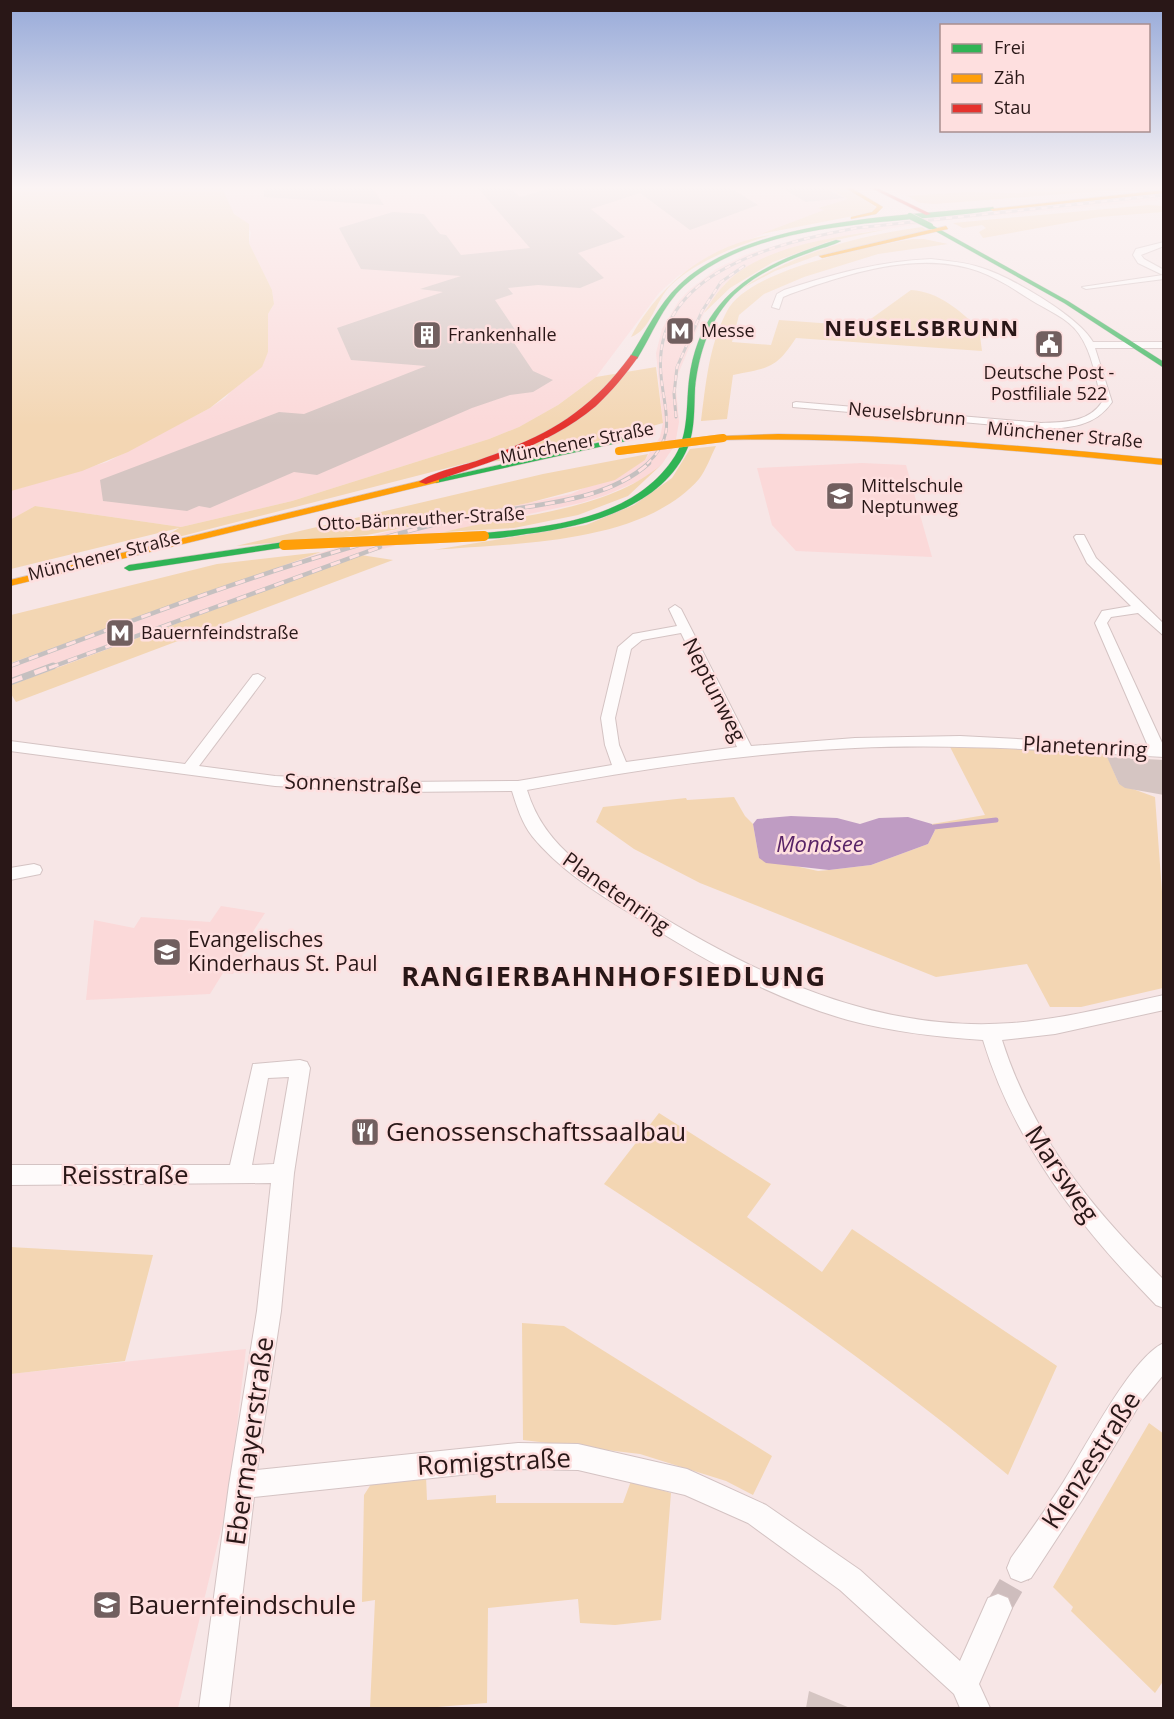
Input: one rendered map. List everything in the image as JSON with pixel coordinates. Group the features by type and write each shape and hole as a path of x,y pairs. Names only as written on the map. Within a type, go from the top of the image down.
{"main road":[{"name":"Otto-Bärnreuther-Straße","path":"416,485 525,445 581,415 618,381 672,294 712,266"},
{"name":"Otto-Bärnreuther-Straße","path":"129,568 284,545 484,537 547,528 601,513 641,494 666,473 679,454 688,429 700,340 708,321 720,304 739,285 772,266"},
{"name":"Otto-Bärnreuther-Straße","path":"720,304 795,266"},
{"path":"1002,266 1066,302 1133,351 1159,350"},
{"path":"1020,266 1159,350 1164,366"},
{"name":"Münchener Straße","path":"10,583 546,454 628,438 869,427 1164,452"},
{"name":"Münchener Straße","path":"10,597 537,468 724,432 874,437 1164,462"}],"street":[{"name":"Neuselsbrunn","path":"776,307 780,296 840,276 885,266"},
{"name":"Neuselsbrunn","path":"796,405 1041,426 1075,423 1100,413 1107,402 1088,345 1075,324 1010,284 977,269 965,266"},
{"path":"1150,266 1164,275"},
{"path":"1086,287 1164,275"},
{"path":"1088,345 1133,351"},
{"path":"1092,357 1103,357"},
{"path":"1080,537 1091,560 1164,632"},
{"name":"Neptunweg","path":"675,609 682,629 746,751"},
{"path":"1140,609 1107,614 1101,623 1160,752"},
{"name":"Neptunweg","path":"621,768 612,745 608,718 625,647 638,637 682,629"},
{"path":"189,769 258,678"},
{"name":"Planetenring","path":"1160,752 920,740 746,751 621,768 518,786 529,819 559,856 717,960 770,986 829,1008 898,1026 990,1032 1076,1022 1164,1002"},
{"name":"Sonnenstraße","path":"10,746 275,781 346,787 518,786"},
{"path":"10,874 34,870"},
{"name":"Marsweg","path":"990,1032 1007,1084 1040,1148 1067,1188 1107,1239 1164,1298"},
{"name":"Ebermayerstraße","path":"214,1708 242,1485 269,1311 283,1173 300,1068 260,1070 239,1175"},
{"name":"Reisstraße","path":"10,1175 283,1173"},
{"name":"Klenzestraße","path":"1021,1568 1073,1491 1132,1393 1164,1355"},
{"name":"Romigstraße","path":"242,1485 518,1456 578,1457 687,1482 757,1514 850,1580 970,1696"},
{"path":"970,1696 998,1608"}],"shaded area":[{"path":"10,266 260,266 272,290 274,304 268,314 268,352 262,367 210,408 128,452 82,471 11,491"},
{"path":"260,266 696,266 678,276 659,293 596,377 558,405 519,427 489,439 292,501 181,527 35,506 11,520 10,491 107,462 225,398 268,352 268,314 274,304 272,290"},
{"path":"722,266 751,266 725,283 704,313 678,374 676,389 679,422 675,445 662,464 648,477 581,503 444,532 361,555 11,685 11,663 276,567 386,532 571,494 645,460 660,437 663,423 656,353 662,329 678,302 689,290"},
{"path":"749,266 766,266 730,288 704,313 726,283"},
{"path":"781,266 788,266 741,289"},
{"path":"800,266 839,266 804,277 764,294 739,315 732,342 771,345 779,320 861,326 911,290 940,298 971,321 979,328 982,351 796,338 783,356 770,366 733,375 727,419 701,421 709,364 716,337 727,311 739,296 759,283"},
{"path":"670,286 644,328 631,337 656,300"},
{"path":"656,367 663,423 540,454 491,462 467,463 155,543 179,528 11,569 10,520 35,506 181,527 292,501 489,439 519,427 558,405 596,377"},
{"path":"716,446 699,479 674,501 644,517 611,529 575,537 433,550 586,525 634,505 672,478 690,449"},
{"path":"648,454 645,460 615,480 528,503 367,535 236,546 543,474"},
{"name":"Mittelschule Neptunweg","path":"862,463 906,465 932,557 796,551 772,525 757,468"},
{"path":"662,464 628,496 578,515 514,528 444,532 558,510 587,502 640,480"},
{"path":"321,552 11,663 11,615 217,564"},
{"path":"361,555 393,560 16,702 11,694 11,685"},
{"path":"949,745 1106,753 1119,784 1155,797 1164,919 1163,988 1081,1007 1050,1007 1027,964 936,977 700,883 634,849 596,822 603,807 686,798 687,800 734,797 745,816 753,824 759,858 818,871 871,865 928,844 935,830 932,824 985,815"},
{"name":"Evangelisches Kinderhaus St. Paul","path":"221,906 265,913 247,941 240,963 233,974 223,973 210,994 86,1000 94,920 134,928 141,917 210,922"},
{"path":"659,1113 771,1184 747,1217 822,1272 852,1229 1057,1366 1008,1475 861,1360 708,1253 604,1184"},
{"path":"10,1247 153,1255 125,1361 11,1374"},
{"path":"522,1323 564,1326 772,1456 753,1495 726,1481 640,1454 523,1440"},
{"name":"Bauernfeindschule","path":"246,1349 228,1501 178,1708 11,1708 10,1374"},
{"path":"1149,1423 1164,1434 1164,1680 1155,1693 1071,1611 1073,1607 1053,1587"},
{"path":"426,1476 427,1500 496,1495 496,1503 623,1503 631,1481 671,1493 661,1620 615,1625 580,1623 578,1599 488,1608 487,1703 425,1708 370,1708 375,1600 362,1602 364,1495 373,1481"}],"water":[{"name":"Mondsee","path":"791,816 837,818 860,824 879,818 908,817 932,824 935,830 928,844 871,865 829,870 766,863 759,858 753,824 757,819"}],"building":[{"path":"360,266 592,266 604,278 580,288 538,285 508,288 513,294 495,300 518,334 510,337 533,371 553,380 533,392 510,395 472,408 317,475 294,472 210,508 199,506 187,511 103,501 100,480 279,412 304,414 426,366 351,360 337,328 443,292 420,289 461,276 361,269"},
{"path":"1107,757 1164,760 1164,795 1125,788 1119,784"},
{"path":"809,1691 850,1708 806,1708"}],"waterway":[{"path":"934,827 996,820"}],"tunnel":[{"path":"998,1608 1021,1568"}],"railway":[{"path":"647,464 663,443 666,432 667,422 661,375 663,339 676,310 698,287 730,266"},
{"path":"676,417 674,394 677,367 702,311 721,282 744,266"},
{"path":"10,666 218,590 361,544 460,519 590,494 631,476 649,463"},
{"path":"49,668 380,547"},
{"path":"10,682 53,666"}],"traffic: fast":[{"path":"634,357 675,293 707,266"},
{"path":"484,536 537,530 592,518 642,495 663,478 679,456 687,437 693,376 700,346 710,322 742,285 772,266"},
{"path":"1002,266 1066,302 1164,366"},
{"path":"436,480 628,438"},
{"path":"129,568 284,545"}],"traffic: slow":[{"path":"723,438 889,439 1164,462"},
{"path":"619,451 723,438"},
{"path":"10,583 436,480"},
{"path":"284,545 484,536"}],"traffic: jam":[{"path":"423,482 512,450 568,423 593,405 615,383 634,357"}],"place":[{"name":"Messe","path":"680,331"},
{"name":"Frankenhalle","path":"427,335"},
{"name":"Deutsche Post - Postfiliale 522","path":"1049,344"},
{"name":"Mittelschule Neptunweg","path":"840,496"},
{"name":"Bauernfeindstraße","path":"120,633"},
{"name":"Evangelisches Kinderhaus St. Paul","path":"167,952"},
{"name":"Genossenschaftssaalbau","path":"365,1132"},
{"name":"Bauernfeindschule","path":"107,1605"}],"district":[{"name":"NEUSELSBRUNN","path":"922,328"},
{"name":"RANGIERBAHNHOFSIEDLUNG","path":"614,977"}]}
